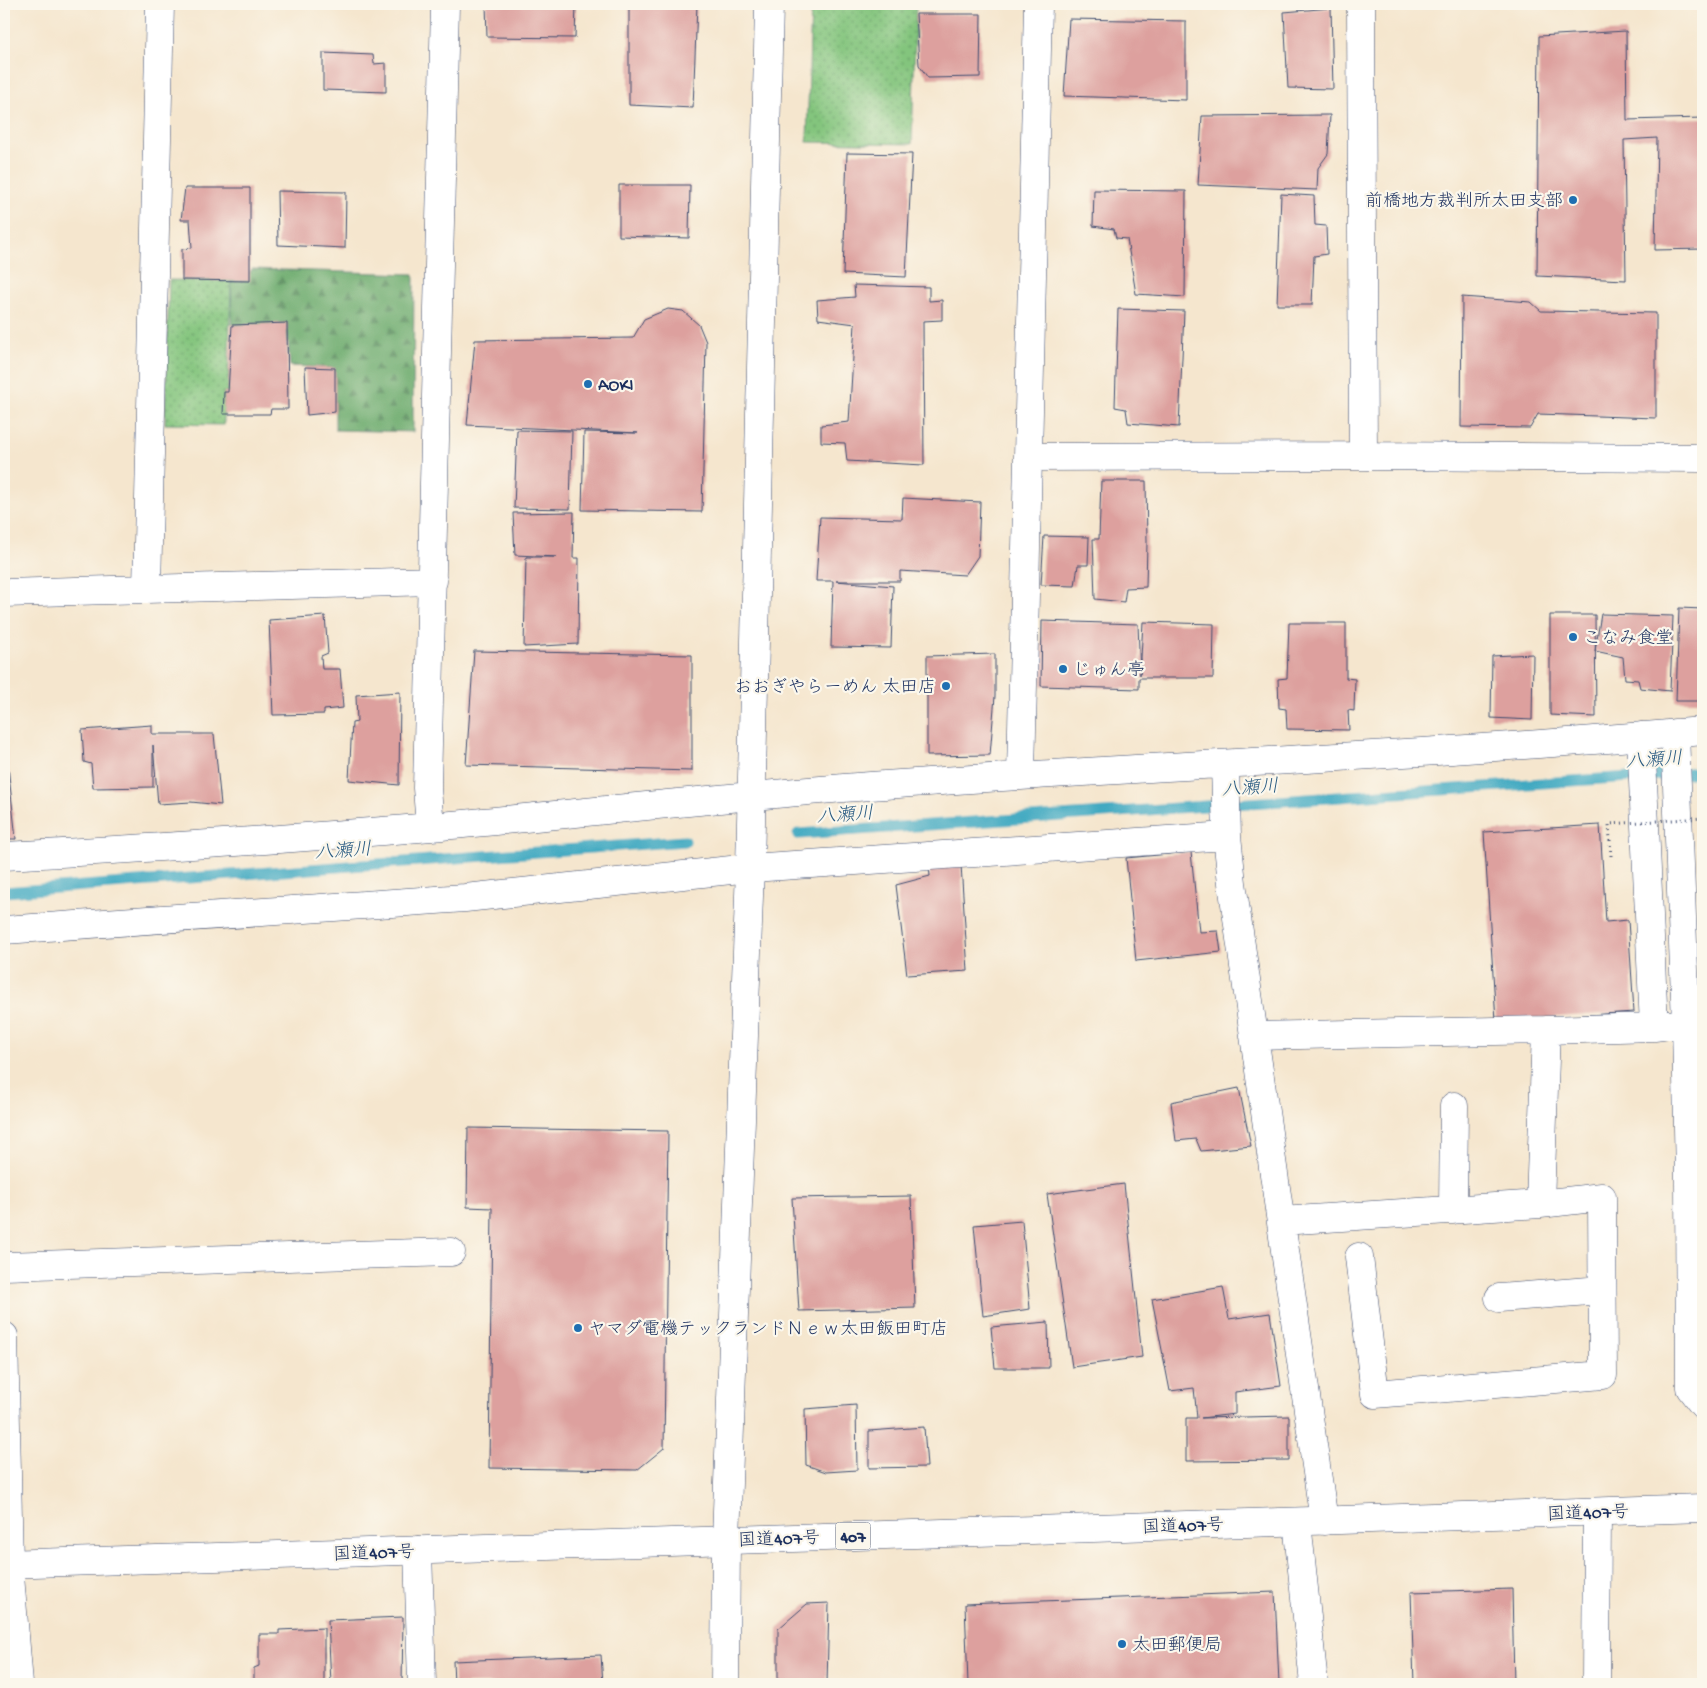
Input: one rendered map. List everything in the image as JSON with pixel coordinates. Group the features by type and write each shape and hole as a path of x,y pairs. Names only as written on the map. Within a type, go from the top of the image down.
{"main road":[{"path":"147,589 160,4"},
{"path":"430,827 427,788 445,4"},
{"path":"725,1684 726,1539 750,868 750,796 769,4"},
{"path":"1021,775 1038,4"},
{"path":"1360,4 1363,456"},
{"path":"1028,457 1703,458"},
{"path":"4,593 433,581"},
{"path":"4,856 169,848 430,827 750,796 1021,775 1225,773 1703,731"},
{"path":"1675,733 1686,1023 1695,1068 1696,1174 1690,1388 1703,1405"},
{"path":"1641,736 1654,1027"},
{"path":"1225,773 1227,833 1232,883 1324,1521"},
{"path":"4,930 465,898 750,868 1227,833"},
{"path":"1254,1036 1654,1027 1686,1023"},
{"path":"1540,1204 1546,1030"},
{"path":"1453,1210 1454,1106"},
{"path":"1281,1221 1540,1204 1602,1197 1603,1375 1375,1394 1359,1257"},
{"path":"4,1266 451,1252"},
{"path":"1500,1298 1602,1290"},
{"path":"4,1336 6,1564 19,1684"},
{"name":"国道407号","path":"6,1564 1703,1508"},
{"path":"1596,1684 1597,1512"},
{"path":"1297,1522 1314,1684"},
{"path":"418,1550 422,1684"}],"path":[{"path":"1611,856 1609,824 1703,818"}],"green space":[{"path":"811,4 916,4 912,144 807,142"},
{"path":"252,269 414,274 413,432 335,430 335,368 290,366 287,323 232,325 231,281 246,281"},
{"path":"169,280 231,281 228,392 224,392 224,425 165,424"}],"building":[{"path":"486,4 576,4 575,38 487,37"},
{"path":"629,4 697,4 693,108 629,105"},
{"path":"1331,8 1333,89 1288,88 1284,12"},
{"path":"916,14 981,14 980,77 928,78 919,65"},
{"path":"1069,19 1186,21 1186,100 1064,96"},
{"path":"1626,31 1627,120 1703,118 1703,249 1655,250 1657,138 1624,140 1626,280 1537,276 1539,36"},
{"path":"323,53 373,55 374,64 386,63 386,92 323,90"},
{"path":"1330,115 1328,154 1318,168 1317,190 1198,185 1202,116"},
{"path":"847,153 912,154 906,277 843,274"},
{"path":"619,185 690,185 689,238 619,236"},
{"path":"185,188 250,188 250,281 182,280 182,249 192,248 190,220 181,220"},
{"path":"1094,190 1186,191 1185,297 1136,294 1127,239 1116,238 1114,229 1093,226"},
{"path":"277,191 346,192 345,248 278,245"},
{"path":"1281,194 1314,196 1315,225 1326,226 1327,254 1314,256 1312,305 1277,305"},
{"path":"854,285 929,287 929,301 942,300 942,320 923,321 924,465 847,461 845,443 821,442 821,425 849,422 855,324 818,319 817,300 855,297"},
{"path":"1462,297 1531,302 1541,311 1656,313 1656,418 1538,414 1530,428 1461,427"},
{"name":"AOKI","path":"668,309 683,311 699,325 706,342 702,512 582,510 584,432 638,433 467,425 475,340 633,338 644,319"},
{"path":"1118,309 1184,311 1179,427 1128,423 1126,409 1115,407"},
{"path":"287,323 288,409 271,409 270,414 223,414 224,392 228,392 232,325"},
{"path":"305,367 335,368 335,412 307,415"},
{"path":"517,430 572,431 570,509 514,508"},
{"path":"1101,481 1146,481 1146,587 1126,588 1124,602 1095,599 1093,539 1099,539"},
{"path":"903,498 980,502 978,556 965,575 900,571 900,581 836,581 893,586 891,648 831,647 833,581 816,581 820,517 902,519"},
{"path":"574,512 573,558 579,558 578,644 524,647 526,557 557,557 515,555 513,513"},
{"path":"1044,536 1089,537 1088,565 1078,565 1075,586 1041,585"},
{"path":"1679,608 1703,609 1703,701 1676,701"},
{"path":"1601,614 1673,616 1670,691 1640,688 1638,680 1625,679 1623,657 1595,651"},
{"path":"1550,615 1595,615 1596,717 1550,715"},
{"path":"325,616 328,653 321,656 322,669 340,669 343,708 324,710 324,714 273,715 269,620"},
{"path":"1042,621 1138,624 1140,675 1143,622 1214,624 1213,678 1139,678 1139,689 1041,686"},
{"path":"1289,623 1346,623 1346,678 1355,679 1354,711 1348,710 1349,730 1287,729 1286,709 1279,708 1278,679 1287,678"},
{"path":"474,651 692,655 692,771 466,765"},
{"path":"995,654 995,696 990,755 927,756 927,656"},
{"path":"1533,654 1532,720 1491,718 1492,656"},
{"path":"400,692 399,785 349,780 352,723 357,722 356,695"},
{"path":"152,725 152,734 214,734 221,805 191,802 158,804 153,745 153,787 93,788 91,764 84,762 82,730"},
{"path":"5,739 16,839 4,839"},
{"path":"1600,825 1606,922 1628,920 1634,1012 1496,1021 1484,832"},
{"path":"1191,852 1199,932 1218,931 1221,952 1136,961 1126,858"},
{"path":"961,865 968,971 907,975 896,885 930,876 929,866"},
{"path":"1239,1088 1251,1146 1201,1151 1196,1139 1176,1141 1171,1102"},
{"name":"ヤマダ電機テックランドＮｅｗ太田飯田町店","path":"468,1128 668,1131 664,1448 637,1470 489,1468 492,1208 467,1207"},
{"path":"1124,1184 1142,1357 1072,1367 1047,1194"},
{"path":"911,1196 915,1308 799,1311 792,1198"},
{"path":"1022,1221 1030,1309 983,1316 974,1225"},
{"path":"1223,1287 1229,1319 1270,1313 1281,1386 1235,1392 1235,1414 1201,1418 1289,1416 1289,1460 1186,1461 1186,1418 1197,1418 1194,1388 1170,1391 1152,1299"},
{"path":"1048,1322 1049,1368 995,1368 991,1327"},
{"path":"856,1405 857,1470 826,1472 806,1465 805,1409"},
{"path":"924,1427 927,1467 869,1468 869,1431"},
{"path":"1512,1589 1514,1684 1414,1684 1411,1592"},
{"name":"太田郵便局","path":"1275,1592 1279,1684 968,1684 965,1604"},
{"path":"829,1603 827,1684 778,1684 778,1629 807,1604"},
{"path":"403,1617 402,1684 331,1684 328,1620"},
{"path":"324,1628 324,1684 254,1684 254,1668 259,1666 259,1634 279,1634 279,1630"},
{"path":"601,1655 603,1684 454,1684 453,1661"}],"waterway":[{"name":"八瀬川","path":"798,834 1703,772"},
{"name":"八瀬川","path":"4,892 685,841"}],"place":[{"name":"前橋地方裁判所太田支部","path":"1573,200"},
{"name":"AOKI","path":"588,384"},
{"name":"こなみ食堂","path":"1573,637"},
{"name":"じゅん亭","path":"1063,669"},
{"name":"おおぎやらーめん 太田店","path":"946,686"},
{"name":"ヤマダ電機テックランドＮｅｗ太田飯田町店","path":"578,1328"},
{"name":"太田郵便局","path":"1122,1644"}]}
